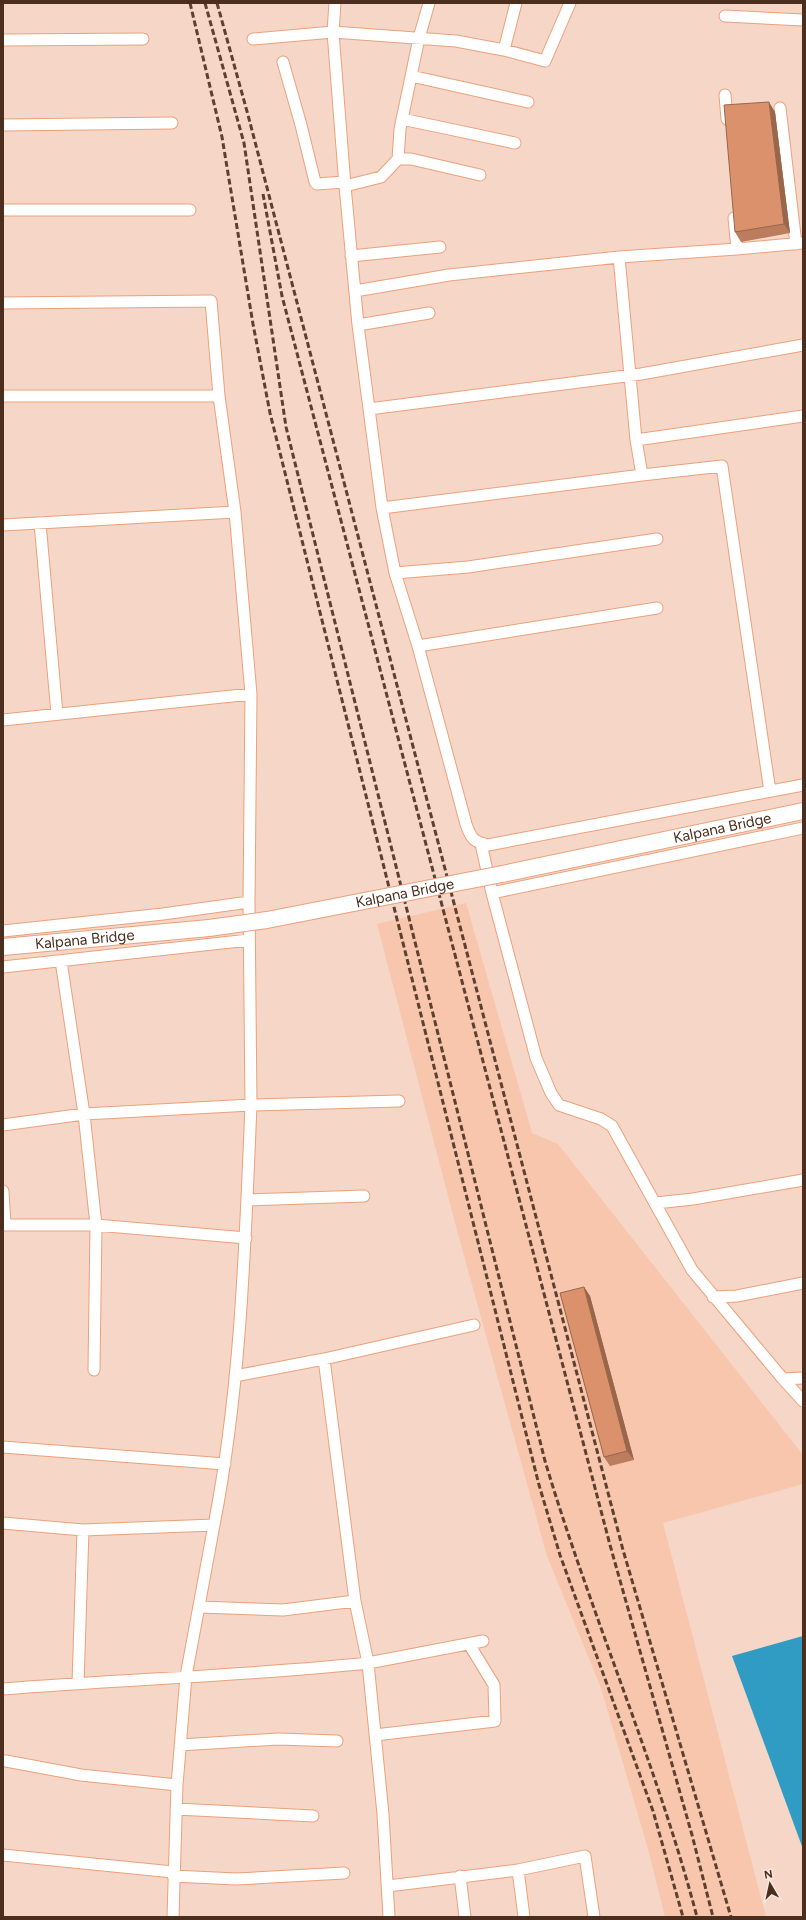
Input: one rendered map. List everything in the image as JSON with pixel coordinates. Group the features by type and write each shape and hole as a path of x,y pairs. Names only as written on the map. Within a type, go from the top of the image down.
{"main road":[{"name":"Kalpana Bridge","path":"3,947 210,928 267,920 502,874 803,811"}],"street":[{"path":"335,3 333,32 344,184 358,326 382,508 395,573 418,646 469,834 476,842 488,845 803,785"},
{"path":"284,62 301,125 314,182 318,184 344,184 382,177 398,159 402,119 419,38 429,3"},
{"path":"504,50 516,3"},
{"path":"253,39 333,32 419,38 456,41 504,50 545,61 570,3"},
{"path":"725,16 803,20"},
{"path":"3,40 143,39"},
{"path":"411,76 528,102"},
{"path":"725,95 728,134"},
{"path":"354,290 449,275 619,257 800,243 780,108"},
{"path":"402,119 515,143"},
{"path":"3,125 172,122"},
{"path":"398,159 411,159 480,175"},
{"path":"733,203 737,249"},
{"path":"3,210 190,210"},
{"path":"351,256 440,247"},
{"path":"619,257 636,440 642,475"},
{"path":"3,303 211,301 219,396 235,512 251,694 249,902 251,1105 246,1238 235,1376 225,1464 186,1676 177,1785 172,1917"},
{"path":"358,326 430,312"},
{"path":"369,409 630,375 803,345"},
{"path":"3,396 219,396"},
{"path":"636,440 803,416"},
{"path":"382,508 722,466 744,624 771,791"},
{"path":"3,525 235,512"},
{"path":"40,523 57,714"},
{"path":"395,573 468,567 657,539"},
{"path":"418,646 657,608"},
{"path":"3,720 251,694"},
{"path":"492,893 803,828"},
{"path":"481,844 492,893 536,1058 551,1093 559,1105 601,1119 612,1126 692,1270 782,1380 803,1401"},
{"path":"3,930 163,914 249,902"},
{"path":"3,968 249,940"},
{"path":"60,961 84,1114 96,1225 94,1370"},
{"path":"3,1125 84,1114 251,1105 399,1101"},
{"path":"656,1203 693,1200 803,1180"},
{"path":"3,1191 4,1225 96,1225 246,1238"},
{"path":"247,1200 364,1196"},
{"path":"713,1296 737,1296 803,1283"},
{"path":"235,1376 324,1359 474,1325"},
{"path":"324,1359 355,1601 368,1663 388,1886 389,1917"},
{"path":"782,1380 803,1378"},
{"path":"3,1447 225,1464"},
{"path":"3,1523 83,1530 214,1525"},
{"path":"78,1683 83,1530"},
{"path":"199,1607 283,1610 355,1601"},
{"path":"3,1689 186,1676 298,1670 368,1663 483,1641"},
{"path":"375,1735 495,1721 494,1685 469,1644"},
{"path":"180,1746 278,1739 337,1741"},
{"path":"6,1761 81,1774 177,1785"},
{"path":"176,1808 313,1816"},
{"path":"3,1855 173,1874 236,1879 344,1873"},
{"path":"388,1886 518,1870 585,1856 594,1917"},
{"path":"518,1870 524,1917"},
{"path":"460,1876 465,1917"}],"shaded area":[{"path":"466,903 532,1133 558,1144 803,1455 803,1484 663,1523 766,1917 665,1917 648,1849 601,1688 547,1556 458,1234 377,924"}],"water":[{"path":"803,1636 803,1849 732,1656"}],"building":[{"path":"769,102 784,224 735,232 724,105"},
{"path":"584,1287 627,1451 604,1457 560,1293"}],"railway":[{"path":"190,3 222,137 253,324 270,413 539,1485 560,1555 653,1811 683,1917"},
{"path":"205,3 244,143 286,427 545,1461 582,1575 643,1745 681,1859 697,1917"},
{"path":"217,3 248,115 623,1550 731,1917"},
{"path":"263,194 282,296 610,1545 692,1835 713,1917"}]}
